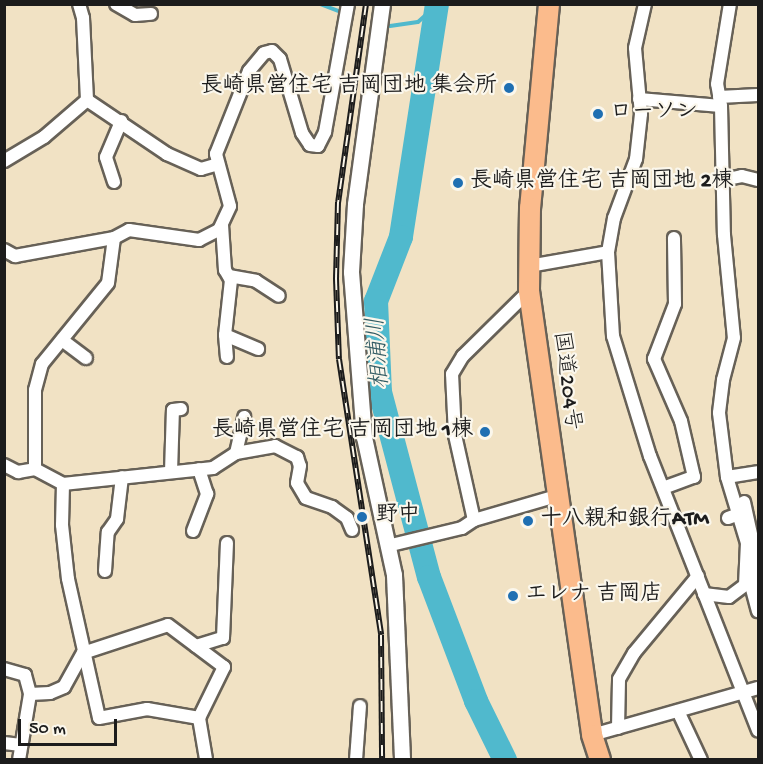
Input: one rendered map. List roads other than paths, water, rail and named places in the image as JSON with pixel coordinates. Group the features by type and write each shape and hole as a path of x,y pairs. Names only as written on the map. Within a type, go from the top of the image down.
{"highway":[{"name":"国道204号","path":"549,4 530,208 529,291 556,496 592,735 600,759"}],"street":[{"path":"79,4 83,18 87,99"},
{"path":"116,4 135,15 151,14"},
{"path":"4,250 15,256 114,238 129,230 199,240 211,237 222,225 230,206 216,154 249,71 264,53 272,51 280,59 302,133 310,145 318,146 325,132 348,4"},
{"path":"382,4 355,204 351,272 364,437 394,575 402,759"},
{"path":"645,4 635,48 639,99 636,159 614,218 608,252 613,336 663,488 742,693 759,730"},
{"path":"704,594 729,597 745,585 747,543 734,516 732,480 719,413 723,380 734,338 723,235 720,102 717,84 730,4"},
{"path":"639,99 720,102 759,95"},
{"path":"87,99 167,154 201,170 218,164"},
{"path":"4,161 44,137 87,99"},
{"path":"114,182 106,157 121,121"},
{"path":"723,180 742,176 759,180"},
{"path":"222,225 229,276 225,335 227,357"},
{"path":"35,469 35,390 42,364 108,283 114,238"},
{"path":"663,488 694,477 681,421 654,359 675,304 674,238"},
{"path":"529,266 608,252"},
{"path":"229,276 256,281 279,296"},
{"path":"474,520 455,435 452,374 463,356 529,291"},
{"path":"225,335 258,349"},
{"path":"62,340 86,358"},
{"path":"171,472 173,410 181,409"},
{"path":"236,453 244,417"},
{"path":"4,465 18,472 35,469 63,484 213,468 236,453 275,446 287,449 300,466 297,483 306,498 332,507 347,518 352,530"},
{"path":"194,531 207,494 199,469"},
{"path":"732,480 759,472"},
{"path":"105,571 112,552 108,532 117,519 122,477"},
{"path":"732,480 755,543 757,574 752,589 759,611"},
{"path":"63,484 62,525 68,579 99,718 147,709 199,718"},
{"path":"387,546 462,528 474,520 556,496"},
{"path":"196,646 223,638 227,543"},
{"path":"618,728 619,679 634,653 698,576"},
{"path":"30,694 50,693 64,687 83,653 168,625 224,666 199,718 206,759"},
{"path":"4,669 26,675 30,694 19,759"},
{"path":"592,735 759,688"},
{"path":"356,759 360,706"},
{"path":"678,711 701,759"},
{"path":"4,743 21,745"}],"waterway":[{"path":"320,4 343,13"},
{"name":"相浦川","path":"437,4 401,237 376,301 380,392 429,577 476,701 505,760"},
{"path":"390,26 418,22 436,6"}],"railway":[{"path":"366,4 338,202 336,279 339,359 381,635 382,760"}],"place":[{"name":"長崎県営住宅 吉岡団地 集会所","path":"509,88"},
{"name":"ローソン","path":"598,114"},
{"name":"長崎県営住宅 吉岡団地 2棟","path":"458,183"},
{"name":"長崎県営住宅 吉岡団地 1棟","path":"485,432"},
{"name":"野中","path":"362,517"},
{"name":"十八親和銀行ATM","path":"528,521"},
{"name":"エレナ 吉岡店","path":"513,596"}]}
